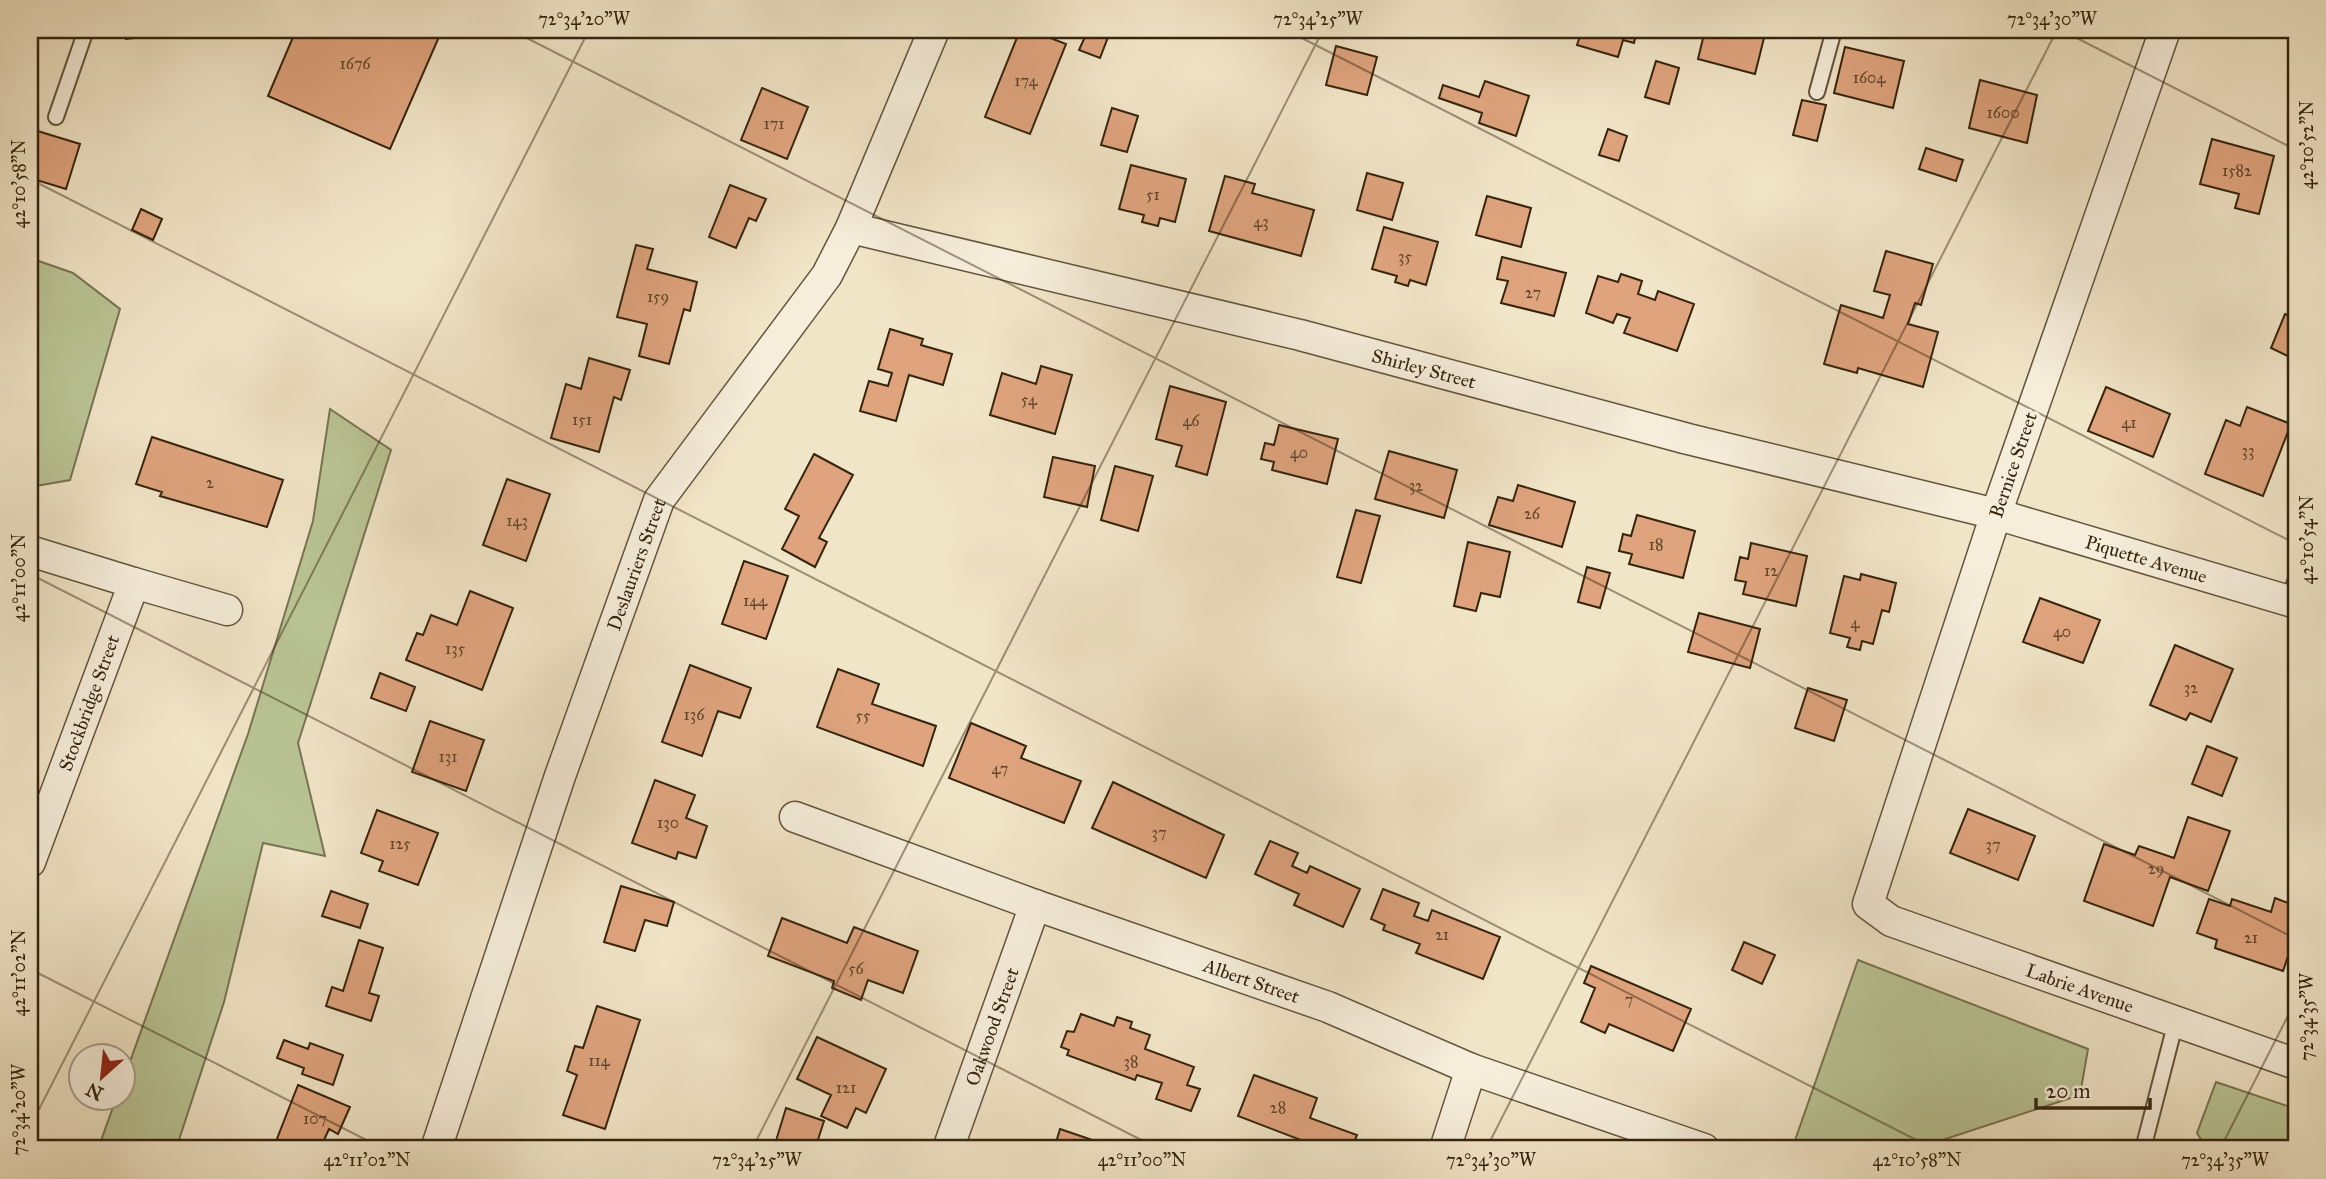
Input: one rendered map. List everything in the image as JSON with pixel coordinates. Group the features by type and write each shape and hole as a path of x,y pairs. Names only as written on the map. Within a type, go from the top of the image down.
{"street":[{"name":"Deslauriers Street","path":"436,1149 556,788 659,500 827,275 852,228 934,30"},
{"name":"Bernice Street","path":"1868,904 1996,514 2165,30"},
{"name":"Shirley Street","path":"852,228 1300,335 1688,439 1996,514"},
{"name":"Piquette Avenue","path":"1996,514 2293,595"},
{"path":"30,551 227,610"},
{"name":"Stockbridge Street","path":"30,862 134,583"},
{"name":"Albert Street","path":"795,817 1035,905 1328,1007 1471,1069 1704,1149"},
{"name":"Labrie Avenue","path":"1868,904 1891,921 2296,1064"},
{"name":"Oakwood Street","path":"948,1149 1035,905"},
{"path":"1445,1149 1471,1069"}],"lane":[{"path":"56,117 86,30"},
{"path":"1817,92 1834,30"},
{"path":"2143,1149 2176,1021"}],"green space":[{"path":"30,258 73,273 120,309 70,480 30,487"},
{"path":"330,409 391,450 298,743 325,856 263,843 224,1002 176,1149 98,1149 111,1112 136,1112 136,1045 248,734 313,521"},
{"path":"1858,960 2088,1049 2080,1095 1915,1149 1792,1149"},
{"path":"2216,1082 2296,1109 2296,1149 2207,1149 2197,1133"}],"building":[{"path":"126,30 209,30 126,39"},
{"path":"296,30 442,30 390,149 268,96"},
{"path":"1020,30 1030,30 1066,44 1030,134 985,117"},
{"path":"1088,30 1108,37 1100,58 1079,50"},
{"path":"1582,30 1637,30 1634,43 1623,40 1618,57 1577,45"},
{"path":"1705,30 1766,30 1755,74 1698,59"},
{"path":"1336,46 1377,57 1367,95 1326,85"},
{"path":"1845,47 1904,61 1893,108 1834,93"},
{"path":"1656,61 1679,68 1669,104 1645,97"},
{"path":"1980,80 2037,95 2027,143 1969,128"},
{"path":"1485,81 1529,96 1516,136 1479,123 1482,113 1439,98 1443,85 1479,97"},
{"path":"762,88 808,107 787,159 741,140"},
{"path":"1802,100 1826,105 1817,141 1793,135"},
{"path":"1112,108 1138,116 1127,152 1101,145"},
{"path":"31,129 80,144 66,189 30,178"},
{"path":"1608,129 1627,136 1619,161 1599,155"},
{"path":"2212,139 2274,156 2259,214 2235,208 2239,194 2200,184"},
{"path":"1926,148 1963,160 1956,181 1919,169"},
{"path":"1131,165 1186,179 1175,222 1160,218 1158,226 1142,222 1144,215 1119,209"},
{"path":"1367,173 1403,183 1392,220 1357,210"},
{"path":"1225,176 1255,184 1252,193 1314,210 1301,256 1209,231"},
{"path":"730,185 766,199 756,221 749,218 736,248 709,237"},
{"path":"1487,196 1531,208 1521,247 1476,235"},
{"path":"141,209 162,219 153,240 132,230"},
{"path":"1384,227 1438,242 1426,285 1410,280 1408,286 1395,282 1397,276 1372,269"},
{"path":"636,245 653,249 647,269 697,282 690,311 684,309 669,364 639,356 647,324 617,317"},
{"path":"1886,251 1933,264 1921,305 1915,303 1908,324 1938,332 1923,387 1858,368 1857,373 1824,364 1841,305 1883,318 1890,295 1874,291"},
{"path":"1502,257 1566,273 1554,316 1501,303 1508,281 1497,279"},
{"path":"1621,274 1642,281 1638,294 1655,300 1658,291 1694,304 1677,351 1624,333 1630,318 1617,314 1613,323 1586,313 1598,276 1618,282"},
{"path":"2285,314 2296,319 2296,341 2290,357 2271,348"},
{"path":"890,329 923,339 921,345 952,354 943,385 909,375 896,421 860,411 869,381 888,386 892,373 878,369"},
{"path":"589,358 630,370 621,400 614,397 599,452 551,438 566,384 581,389"},
{"path":"1041,366 1072,375 1055,434 990,415 1002,373 1036,384"},
{"path":"1170,386 1226,402 1207,475 1176,466 1182,446 1156,439"},
{"path":"2106,387 2170,414 2153,457 2088,431"},
{"path":"2247,407 2291,424 2263,496 2205,474 2226,420 2240,426"},
{"path":"1279,425 1338,439 1327,484 1272,470 1274,462 1261,459 1265,443 1274,445"},
{"path":"152,437 283,480 267,527 160,496 162,492 136,484"},
{"path":"1389,451 1457,470 1444,518 1375,499"},
{"path":"814,454 853,475 819,538 827,542 815,567 782,549 799,516 785,509"},
{"path":"1053,457 1095,466 1087,507 1044,497"},
{"path":"1115,466 1153,476 1138,531 1101,520"},
{"path":"507,479 550,494 526,561 483,545"},
{"path":"1518,485 1575,502 1562,547 1489,525 1498,497 1513,501"},
{"path":"1356,510 1380,516 1361,583 1337,577"},
{"path":"1637,515 1695,531 1683,578 1629,564 1632,554 1619,551 1623,534 1631,536"},
{"path":"1468,542 1510,552 1500,597 1481,593 1476,611 1454,606"},
{"path":"1751,543 1807,556 1796,606 1743,594 1746,582 1735,580 1740,557 1748,559"},
{"path":"744,561 788,576 766,639 722,624"},
{"path":"1587,567 1610,573 1600,608 1578,602"},
{"path":"1861,574 1896,583 1889,612 1882,610 1873,644 1862,641 1860,650 1847,647 1850,638 1830,633 1844,576 1860,580"},
{"path":"470,591 513,608 482,690 406,660 417,633 423,635 431,615 457,625"},
{"path":"2040,598 2100,620 2083,663 2023,642"},
{"path":"1699,613 1760,629 1750,668 1688,652"},
{"path":"2175,645 2233,669 2211,722 2190,713 2186,720 2150,705"},
{"path":"690,665 751,688 740,718 718,711 702,756 662,742"},
{"path":"838,669 879,684 872,704 936,726 923,766 817,727"},
{"path":"380,673 415,687 406,711 371,698"},
{"path":"1808,688 1847,700 1834,741 1795,728"},
{"path":"430,721 484,740 466,791 412,772"},
{"path":"971,723 1026,746 1021,758 1081,781 1064,823 949,778"},
{"path":"2207,746 2237,758 2222,796 2192,784"},
{"path":"655,780 695,795 686,818 707,826 696,858 678,852 676,859 632,843"},
{"path":"1113,782 1224,835 1206,878 1092,828"},
{"path":"1968,809 2035,836 2018,880 1950,853"},
{"path":"377,810 438,833 418,885 379,871 383,861 361,853"},
{"path":"2188,817 2230,831 2208,891 2170,877 2153,926 2084,901 2104,844 2135,855 2139,846 2174,858"},
{"path":"1270,841 1298,853 1292,866 1307,873 1310,866 1360,889 1343,927 1294,905 1299,894 1255,874"},
{"path":"621,886 674,902 667,926 645,920 635,951 604,942"},
{"path":"1383,889 1419,903 1414,916 1428,921 1432,910 1500,937 1483,979 1416,953 1420,944 1383,930 1385,925 1371,919"},
{"path":"331,891 368,904 360,928 322,916"},
{"path":"2275,898 2296,906 2296,933 2283,971 2215,948 2217,940 2197,933 2209,899 2230,906 2232,899 2271,912"},
{"path":"782,918 847,943 854,927 918,951 903,993 868,980 861,1000 832,988 834,981 768,956"},
{"path":"359,940 383,948 369,993 379,996 371,1021 326,1006 332,987 343,991"},
{"path":"1744,942 1775,955 1762,984 1732,970"},
{"path":"1591,966 1691,1009 1673,1051 1609,1024 1605,1033 1581,1022 1595,988 1584,983"},
{"path":"597,1006 640,1020 605,1129 563,1115 577,1075 567,1071 575,1046 583,1048"},
{"path":"1081,1014 1114,1026 1117,1017 1132,1022 1130,1028 1150,1035 1145,1049 1194,1067 1187,1085 1200,1089 1191,1111 1156,1099 1162,1083 1137,1075 1135,1080 1067,1055 1069,1050 1061,1047 1067,1031 1074,1032"},
{"path":"817,1037 886,1069 866,1113 856,1108 847,1128 821,1116 831,1095 797,1079"},
{"path":"284,1040 308,1049 310,1043 343,1055 333,1085 302,1074 304,1068 277,1058"},
{"path":"1254,1075 1317,1098 1310,1118 1357,1135 1351,1149 1312,1149 1314,1145 1238,1116"},
{"path":"298,1085 350,1107 338,1134 329,1129 320,1149 273,1149"},
{"path":"786,1108 824,1121 815,1149 791,1149 775,1144"},
{"path":"1060,1129 1110,1146 1108,1149 1054,1149"}]}
